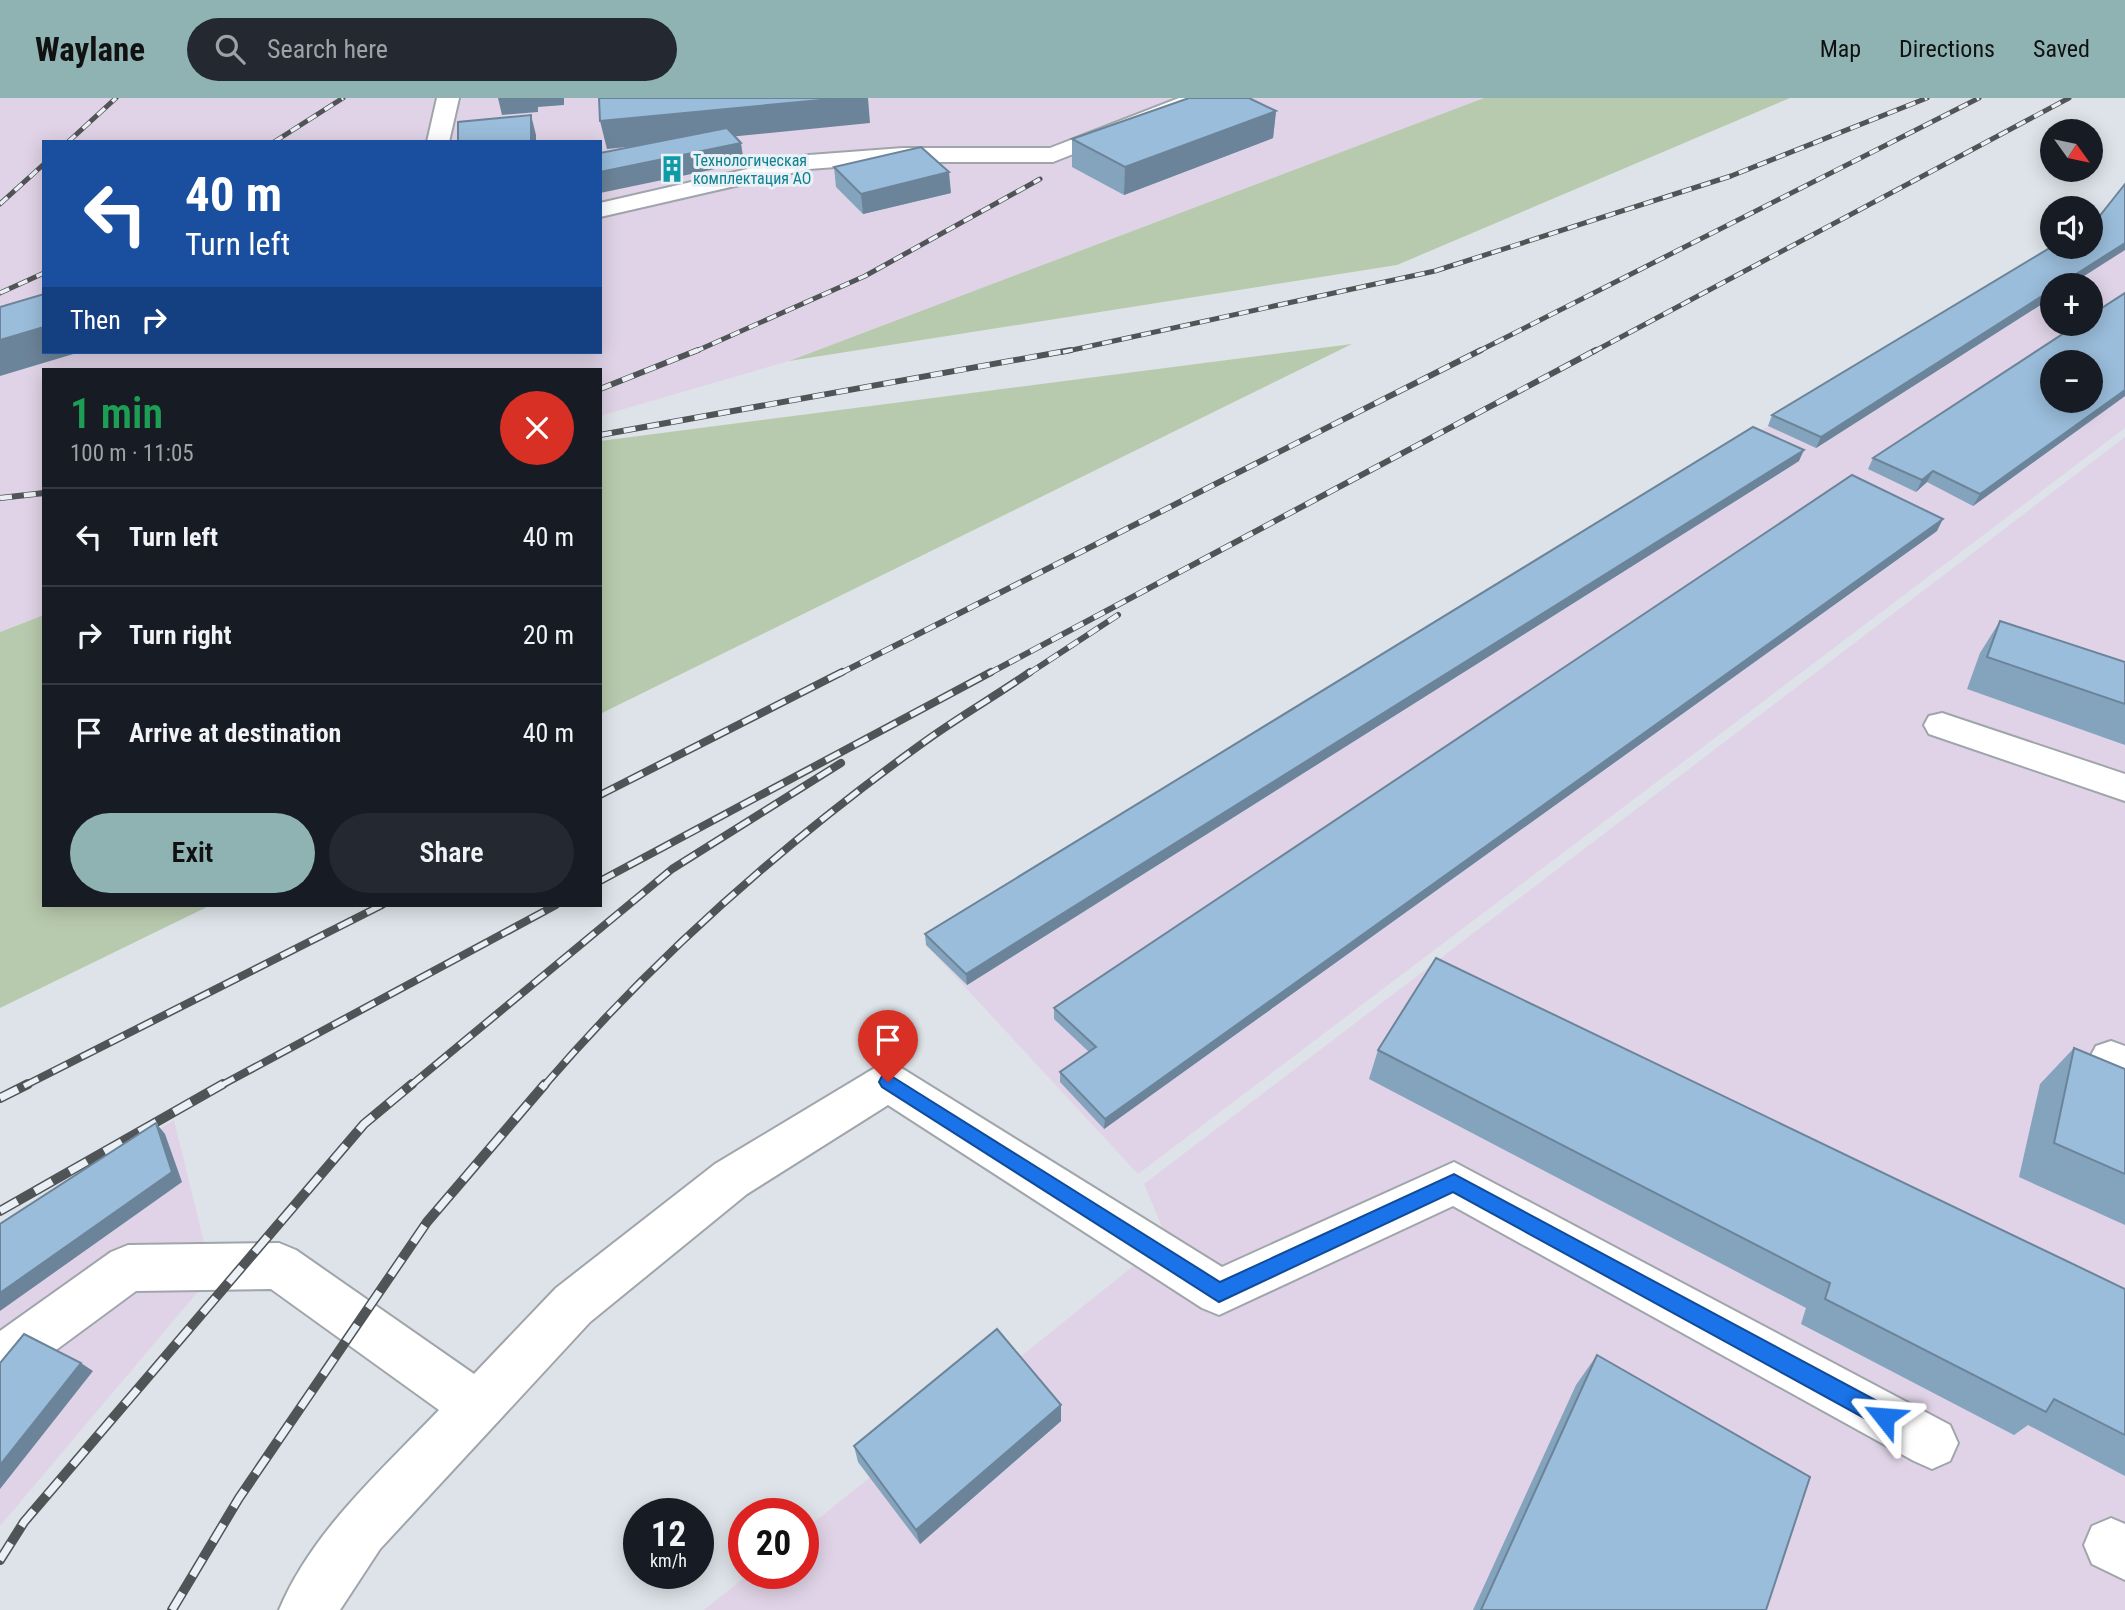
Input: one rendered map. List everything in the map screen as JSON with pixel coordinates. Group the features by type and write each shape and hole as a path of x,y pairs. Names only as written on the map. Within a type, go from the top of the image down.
{"lane":[{"path":"438,140 448,98"},
{"path":"602,209 809,162 903,155 1053,155 1198,98"},
{"path":"1942,724 2125,788"},
{"path":"307,1610 361,1530 573,1305 720,1187 888,1082 1219,1292 1454,1183 1932,1443"},
{"path":"0,1361 128,1268 279,1266 477,1407"}],"shaded area":[{"path":"0,98 1484,98 789,361 602,415 602,368 42,368 42,616 0,632"},
{"path":"2125,187 2125,428 1138,1174 926,945 1768,426 2040,275 2040,336 2103,336 2103,273 2044,273 2069,259 2103,259 2103,226"},
{"path":"2125,437 2125,1610 704,1610 730,1589 819,1589 819,1518 1167,1239 1144,1184"},
{"path":"174,1120 212,1275 0,1526 0,1231"}],"green space":[{"path":"1484,98 1790,98 1397,265 789,361"},
{"path":"1352,344 602,713 602,441"},
{"path":"42,616 42,907 207,907 0,1008 0,632"}],"building":[{"path":"599,98 842,98 600,121"},
{"path":"1189,98 1249,98 1276,111 1125,167 1072,139"},
{"path":"531,115 531,140 458,140 458,122"},
{"path":"727,128 741,143 602,172 602,153"},
{"path":"921,147 949,172 861,194 834,167"},
{"path":"2125,184 2125,243 2103,257 2103,212"},
{"path":"2040,254 2040,259 2100,259 2078,273 2040,273 2040,297 1821,437 1772,415"},
{"path":"2125,293 2125,390 2103,406 2103,350 2040,350 2040,413 2093,413 1980,494 1933,471 1922,480 1873,458 2060,336 2103,336 2103,307"},
{"path":"42,295 42,328 0,340 0,307"},
{"path":"1753,427 1804,450 966,974 925,934"},
{"path":"1852,475 1943,519 1105,1119 1060,1072 1096,1047 1054,1008"},
{"path":"2000,621 2125,662 2125,704 1987,657"},
{"path":"1436,958 2125,1289 2125,1435 2054,1399 2046,1412 1825,1299 1830,1283 1378,1050"},
{"path":"2074,1048 2125,1069 2125,1174 2054,1143"},
{"path":"156,1123 172,1172 0,1293 0,1224"},
{"path":"997,1329 1061,1405 916,1530 854,1446"},
{"path":"24,1334 81,1363 0,1465 0,1363"},
{"path":"1597,1355 1810,1477 1766,1610 1481,1610"}],"railway":[{"path":"70,140 116,98"},
{"path":"277,140 343,98"},
{"path":"1063,352 1435,271 1731,176 1927,98"},
{"path":"1477,352 1979,98"},
{"path":"1593,352 2069,98"},
{"path":"0,204 42,166"},
{"path":"694,352 865,276 1040,179"},
{"path":"0,293 42,274"},
{"path":"602,388 698,350"},
{"path":"602,435 1071,350"},
{"path":"839,674 1481,350"},
{"path":"988,674 1596,350"},
{"path":"0,498 42,493"},
{"path":"1028,674 1118,615"},
{"path":"602,794 842,672"},
{"path":"602,880 991,672"},
{"path":"544,1086 675,948 770,863 920,745 1030,672"},
{"path":"410,1086 672,869 841,763"},
{"path":"24,1086 378,907"},
{"path":"220,1086 552,907"},
{"path":"24,1086 28,1084"},
{"path":"0,1211 223,1084"},
{"path":"0,1560 24,1522 364,1124 412,1084"},
{"path":"172,1610 239,1498 427,1222 545,1084"},
{"path":"0,1098 24,1086"}],"place":[{"name":"Технологическая комплектация АО","path":"672,169"}],"route":[{"path":"888,1082 1219,1292 1454,1183 1884,1417"}]}
